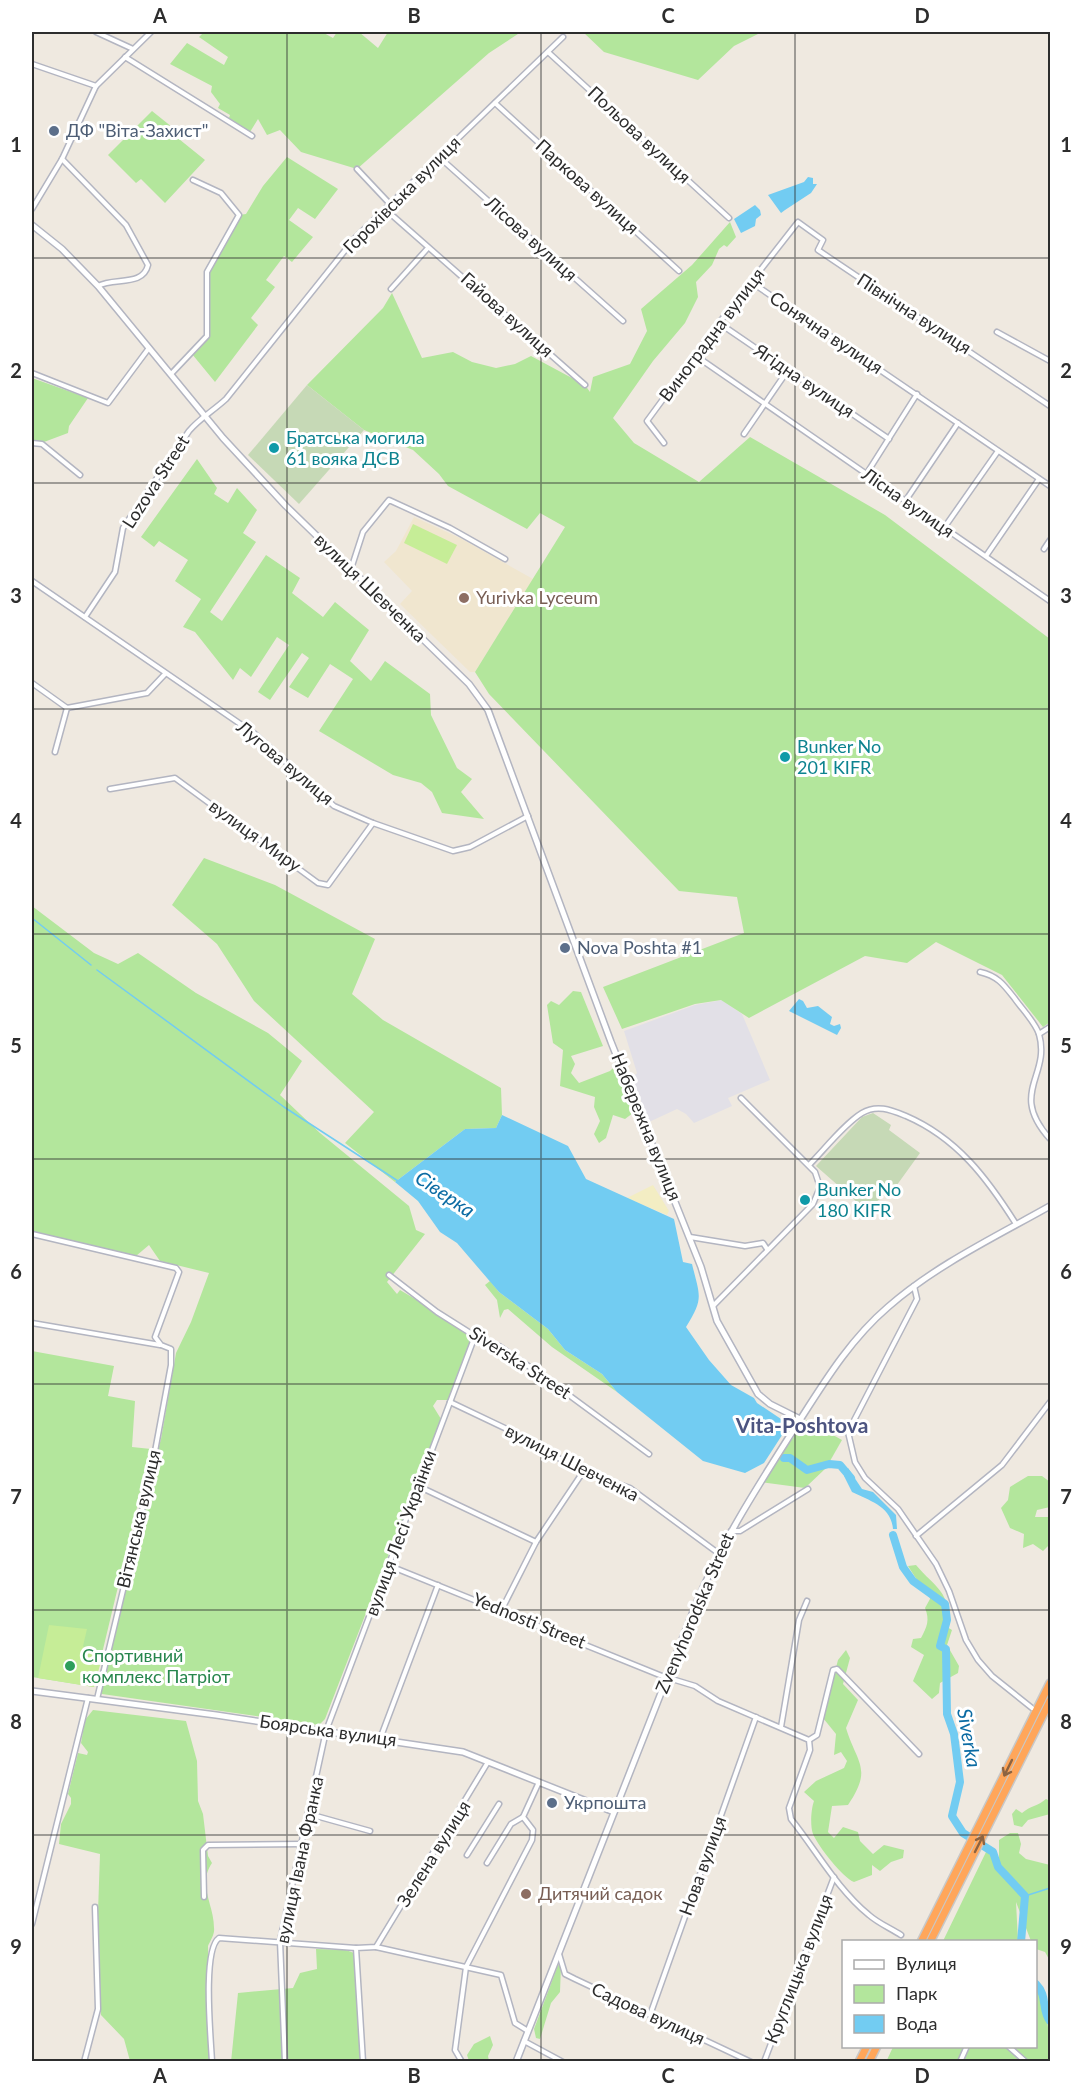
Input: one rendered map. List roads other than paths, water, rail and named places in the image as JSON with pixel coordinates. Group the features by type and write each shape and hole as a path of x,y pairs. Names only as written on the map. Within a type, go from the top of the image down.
{"highway":[{"path":"930,1940 984,1825 1041,1720 1050,1683"},
{"path":"984,1825 1033,1712 1047,1702"},
{"path":"922,1940 967,1859"}],"street":[{"path":"96,32 133,50"},
{"path":"32,209 62,159 96,86 151,32"},
{"name":"Горохівська вулиця","path":"204,416 226,399 355,238 385,209 388,203 563,37"},
{"name":"Польова вулиця","path":"548,52 729,218"},
{"path":"125,57 252,136"},
{"path":"32,64 96,86"},
{"name":"Паркова вулиця","path":"495,103 679,271"},
{"name":"Лісова вулиця","path":"439,157 623,321"},
{"path":"62,159 126,225 148,265 146,271 135,280 107,281 98,286"},
{"path":"357,169 388,203"},
{"path":"172,373 207,336 207,272 239,214 221,193 193,180"},
{"name":"Гайова вулиця","path":"385,209 427,249 446,261 585,385"},
{"name":"Північна вулиця","path":"792,228 798,222 824,240 818,250 1050,406"},
{"name":"вулиця Шевченка","path":"33,228 62,249 98,286 172,373 204,416 286,506 469,684 488,710 603,1018"},
{"name":"Виноградна вулиця","path":"664,443 647,421 792,228"},
{"path":"391,289 427,249"},
{"name":"Сонячна вулиця","path":"751,282 1050,486"},
{"name":"Ягідна вулиця","path":"719,323 889,439"},
{"path":"997,332 1050,361"},
{"path":"32,373 108,403 149,348"},
{"name":"Лісна вулиця","path":"696,357 1050,601"},
{"path":"744,434 788,370"},
{"path":"867,474 917,394"},
{"name":"Lozova Street","path":"85,617 115,572 123,528 182,440 204,416"},
{"path":"906,500 958,423"},
{"path":"32,443 42,444 80,475"},
{"path":"944,528 998,451"},
{"path":"987,556 1039,479"},
{"path":"350,570 363,532 389,500 450,528 505,559"},
{"path":"1044,549 1050,540"},
{"name":"Лугова вулиця","path":"32,581 255,734 328,803 373,823 453,851 470,848 528,816"},
{"path":"32,683 67,708 147,693 165,674"},
{"path":"55,752 67,708"},
{"name":"вулиця Миру","path":"110,789 175,778 318,883 328,885 373,823"},
{"path":"980,972 999,978 1039,1034 1039,1058 1032,1085 1031,1108 1035,1119 1050,1139"},
{"name":"Набережна вулиця","path":"603,1018 690,1237 719,1327 753,1386 770,1404 801,1419"},
{"path":"1039,1034 1050,1027"},
{"path":"712,1306 818,1197 819,1179 809,1165 741,1098"},
{"path":"809,1165 861,1114 879,1108 888,1109 934,1129 951,1142 982,1177 1016,1225"},
{"name":"Zvenyhorodska Street","path":"516,2061 666,1677 718,1553 730,1531 854,1341 876,1318 914,1286 1050,1206"},
{"name":"Вітянська вулиця","path":"32,1234 176,1268 179,1277 155,1337 160,1345 168,1346 172,1352 152,1473 97,1699"},
{"path":"690,1237 700,1236 745,1246 763,1243 767,1249"},
{"name":"Siverska Street","path":"389,1275 421,1301 475,1336 499,1346 543,1376 649,1454"},
{"path":"914,1286 917,1299 848,1432 859,1471 895,1505 940,1571 966,1640 978,1660 992,1676 1033,1712"},
{"path":"32,1323 160,1345"},
{"name":"вулиця Лесі Українки","path":"326,1731 475,1336"},
{"name":"вулиця Шевченка","path":"450,1402 511,1431 583,1472 630,1488 718,1553"},
{"path":"916,1536 1002,1465 1050,1402"},
{"path":"502,1609 536,1542 583,1472"},
{"path":"418,1486 536,1542"},
{"path":"730,1531 740,1531 808,1489"},
{"name":"Yednosti Street","path":"390,1566 502,1609 666,1677"},
{"path":"380,1739 438,1585"},
{"path":"781,1727 799,1620 807,1601"},
{"path":"809,1740 817,1735 833,1670 837,1669 919,1754"},
{"path":"666,1677 695,1686 718,1701 809,1740"},
{"name":"Боярська вулиця","path":"32,1691 463,1752 489,1760 614,1812"},
{"path":"32,1924 88,1698"},
{"name":"Нова вулиця","path":"650,2015 756,1717"},
{"name":"вулиця Івана Франка","path":"285,2061 280,1941 326,1731"},
{"path":"809,1740 810,1750 789,1813 834,1877 869,1915 901,1935"},
{"name":"Зелена вулиця","path":"376,1947 489,1760"},
{"path":"488,1863 511,1824 523,1817 539,1782"},
{"path":"467,1855 499,1804"},
{"path":"309,1814 370,1831"},
{"path":"462,2061 455,2050 466,1966 532,1840 533,1830 523,1817"},
{"path":"204,1897 203,1850 208,1845 302,1844"},
{"name":"Круглицька вулиця","path":"764,2061 834,1877"},
{"path":"84,2061 98,2009 95,1907"},
{"path":"212,2061 211,1948 219,1938 356,1948 376,1947 501,1975 515,2023 528,2031"},
{"path":"356,1948 363,2061"},
{"name":"Садова вулиця","path":"558,1953 565,1974 751,2061"},
{"path":"524,2041 563,2061"},
{"path":"1010,2048 1026,2061"},
{"path":"1017,2061 1019,2056"}],"water":[{"path":"808,177 813,178 813,184 817,184 811,193 781,213 768,195 804,182"},
{"path":"755,205 761,215 756,219 755,226 741,233 734,219"},
{"path":"799,999 807,1008 818,1006 832,1017 830,1024 834,1026 840,1024 841,1028 837,1035 789,1011"},
{"path":"502,1115 568,1146 586,1179 674,1219 683,1262 692,1264 699,1297 696,1310 686,1327 709,1360 731,1385 754,1398 757,1403 787,1423 786,1429 764,1463 745,1473 703,1461 617,1392 602,1374 565,1350 548,1329 499,1292 457,1243 440,1232 418,1201 395,1182 465,1129 496,1128"},
{"path":"848,1468 862,1489 873,1492 896,1515 897,1529 893,1529 888,1515 879,1505 852,1492 844,1476"}],"waterway":[{"name":"Сіверка","path":"32,918 91,965"},
{"name":"Сіверка","path":"97,970 284,1107 398,1181"},
{"name":"Siverka","path":"784,1458 790,1458 807,1470 829,1464 840,1465 851,1478"},
{"name":"Siverka","path":"893,1535 903,1567 913,1581 945,1604 947,1620 940,1646 946,1649 947,1714 954,1734 960,1782 952,1816 963,1833 993,1852 998,1867 1025,1896 1021,1940"},
{"path":"1025,1896 1050,1888"},
{"name":"Siverka","path":"1037,1985 1042,1993 1050,2021"}],"place":[{"name":"ДФ \"Віта-Захист\"","path":"54,131"},
{"name":"Братська могила 61 вояка ДСВ","path":"274,448"},
{"name":"Yurivka Lyceum","path":"464,598"},
{"name":"Bunker No 201 KIFR","path":"785,757"},
{"name":"Nova Poshta #1","path":"565,948"},
{"name":"Bunker No 180 KIFR","path":"805,1200"},
{"name":"Спортивний комплекс Патріот","path":"70,1666"},
{"name":"Укрпошта","path":"552,1803"},
{"name":"Дитячий садок","path":"526,1894"}],"district":[{"name":"Vita-Poshtova","path":"802,1426"}]}
